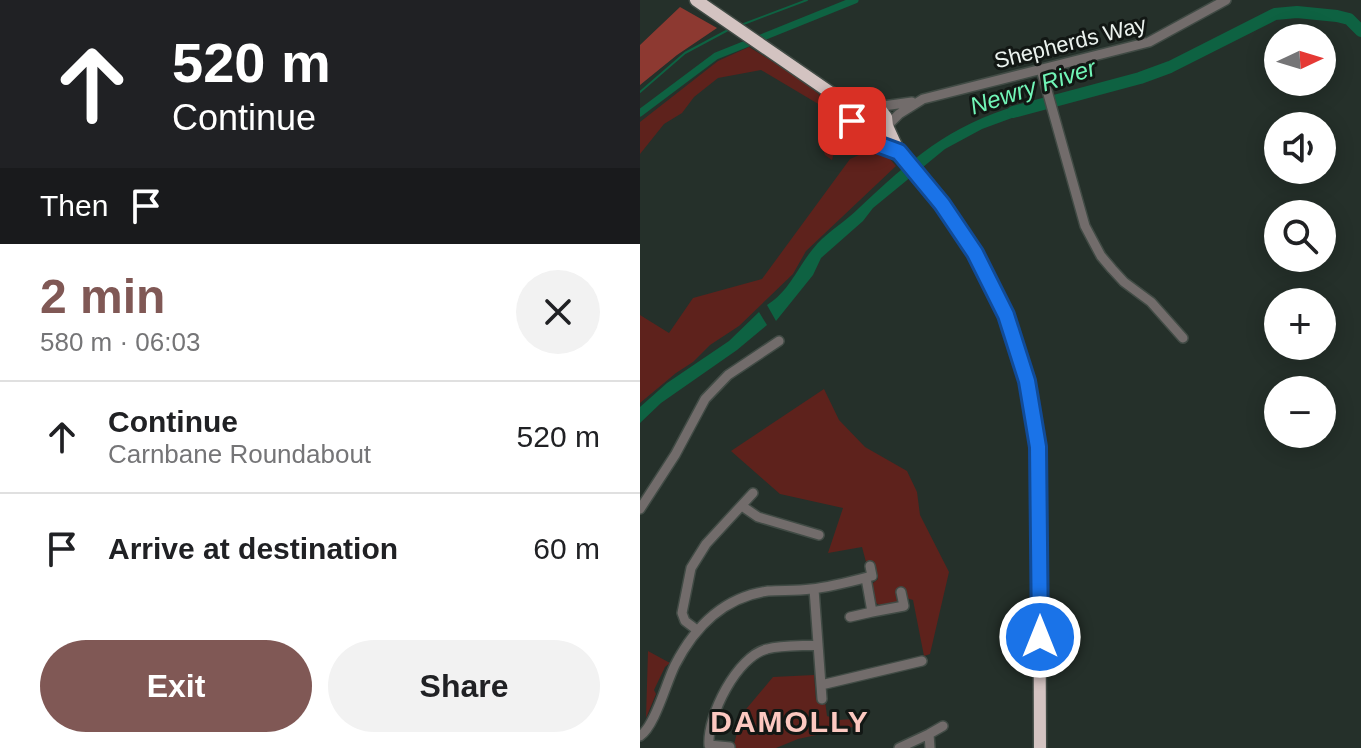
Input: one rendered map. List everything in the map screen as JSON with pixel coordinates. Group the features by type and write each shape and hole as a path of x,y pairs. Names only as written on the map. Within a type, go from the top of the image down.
{"highway":[{"path":"696,0 831,93 870,106 886,117 901,155 959,227 987,274 1006,315 1027,381 1039,463 1040,748"},
{"path":"831,93 852,121 857,135 901,155"},
{"path":"852,121 856,111 870,106"},
{"path":"872,140 882,135 887,126"}],"street":[{"name":"Shepherds Way","path":"870,106 915,102 946,91 1149,42 1226,0"},
{"path":"1041,69 1085,226 1093,243 1118,276 1151,302 1183,338"},
{"name":"Shepherds Way","path":"887,126 915,102"},
{"path":"640,509 675,455 705,399 728,375 779,341"},
{"path":"697,630 685,621 682,613 691,568 706,544 753,493"},
{"path":"742,506 758,517 819,535"},
{"path":"640,736 650,727 677,661 697,630 716,611 737,598 766,592 814,589 866,578 872,576 870,566"},
{"path":"866,578 872,612"},
{"path":"814,589 822,699"},
{"path":"850,617 904,606 901,592"},
{"path":"730,747 709,745 708,738 716,707 744,664 768,648 817,645"},
{"path":"821,685 922,661"},
{"path":"899,748 943,726"},
{"path":"929,734 930,748"}],"shaded area":[{"path":"680,7 717,28 640,85 640,45"},
{"path":"749,47 801,80 834,111 842,124 832,160 825,155 818,133 827,116 820,105 761,70 718,78 694,97 682,113 664,124 640,154 640,122 718,61"},
{"path":"1023,104 1028,112 982,129 945,149 873,208 863,221 821,258 813,275 776,321 767,305 788,285 810,252 827,235 934,145 975,121"},
{"path":"870,150 888,157 896,166 806,251 793,274 739,326 710,345 640,403 640,315 669,333 693,298 762,279 850,159"},
{"path":"759,312 767,325 661,403 640,423 640,407 667,383 729,341"},
{"path":"824,389 839,420 865,447 907,471 917,492 920,515 949,572 930,654 924,656 913,600 906,598 904,590 896,591 897,602 881,606 876,603 872,584 878,579 874,561 866,562 862,547 828,553 843,508 780,494 731,451"},
{"path":"648,651 670,663 654,690 656,694 646,718"},
{"path":"814,675 816,700 825,701 827,716 838,720 852,719 853,727 798,739 776,748 733,748 742,714 773,677"}],"waterway":[{"path":"741,25 807,0"},
{"path":"640,113 716,56 855,0"},
{"name":"Newry River","path":"1013,112 1170,67 1275,14 1297,12 1337,16 1349,19 1361,31"},
{"path":"640,92 685,53 728,30"}],"district":[{"name":"DAMOLLY","path":"790,722"}],"route":[{"path":"852,121 854,131 861,138 899,152 942,204 975,253 1006,315 1027,381 1038,447 1040,637"}]}
